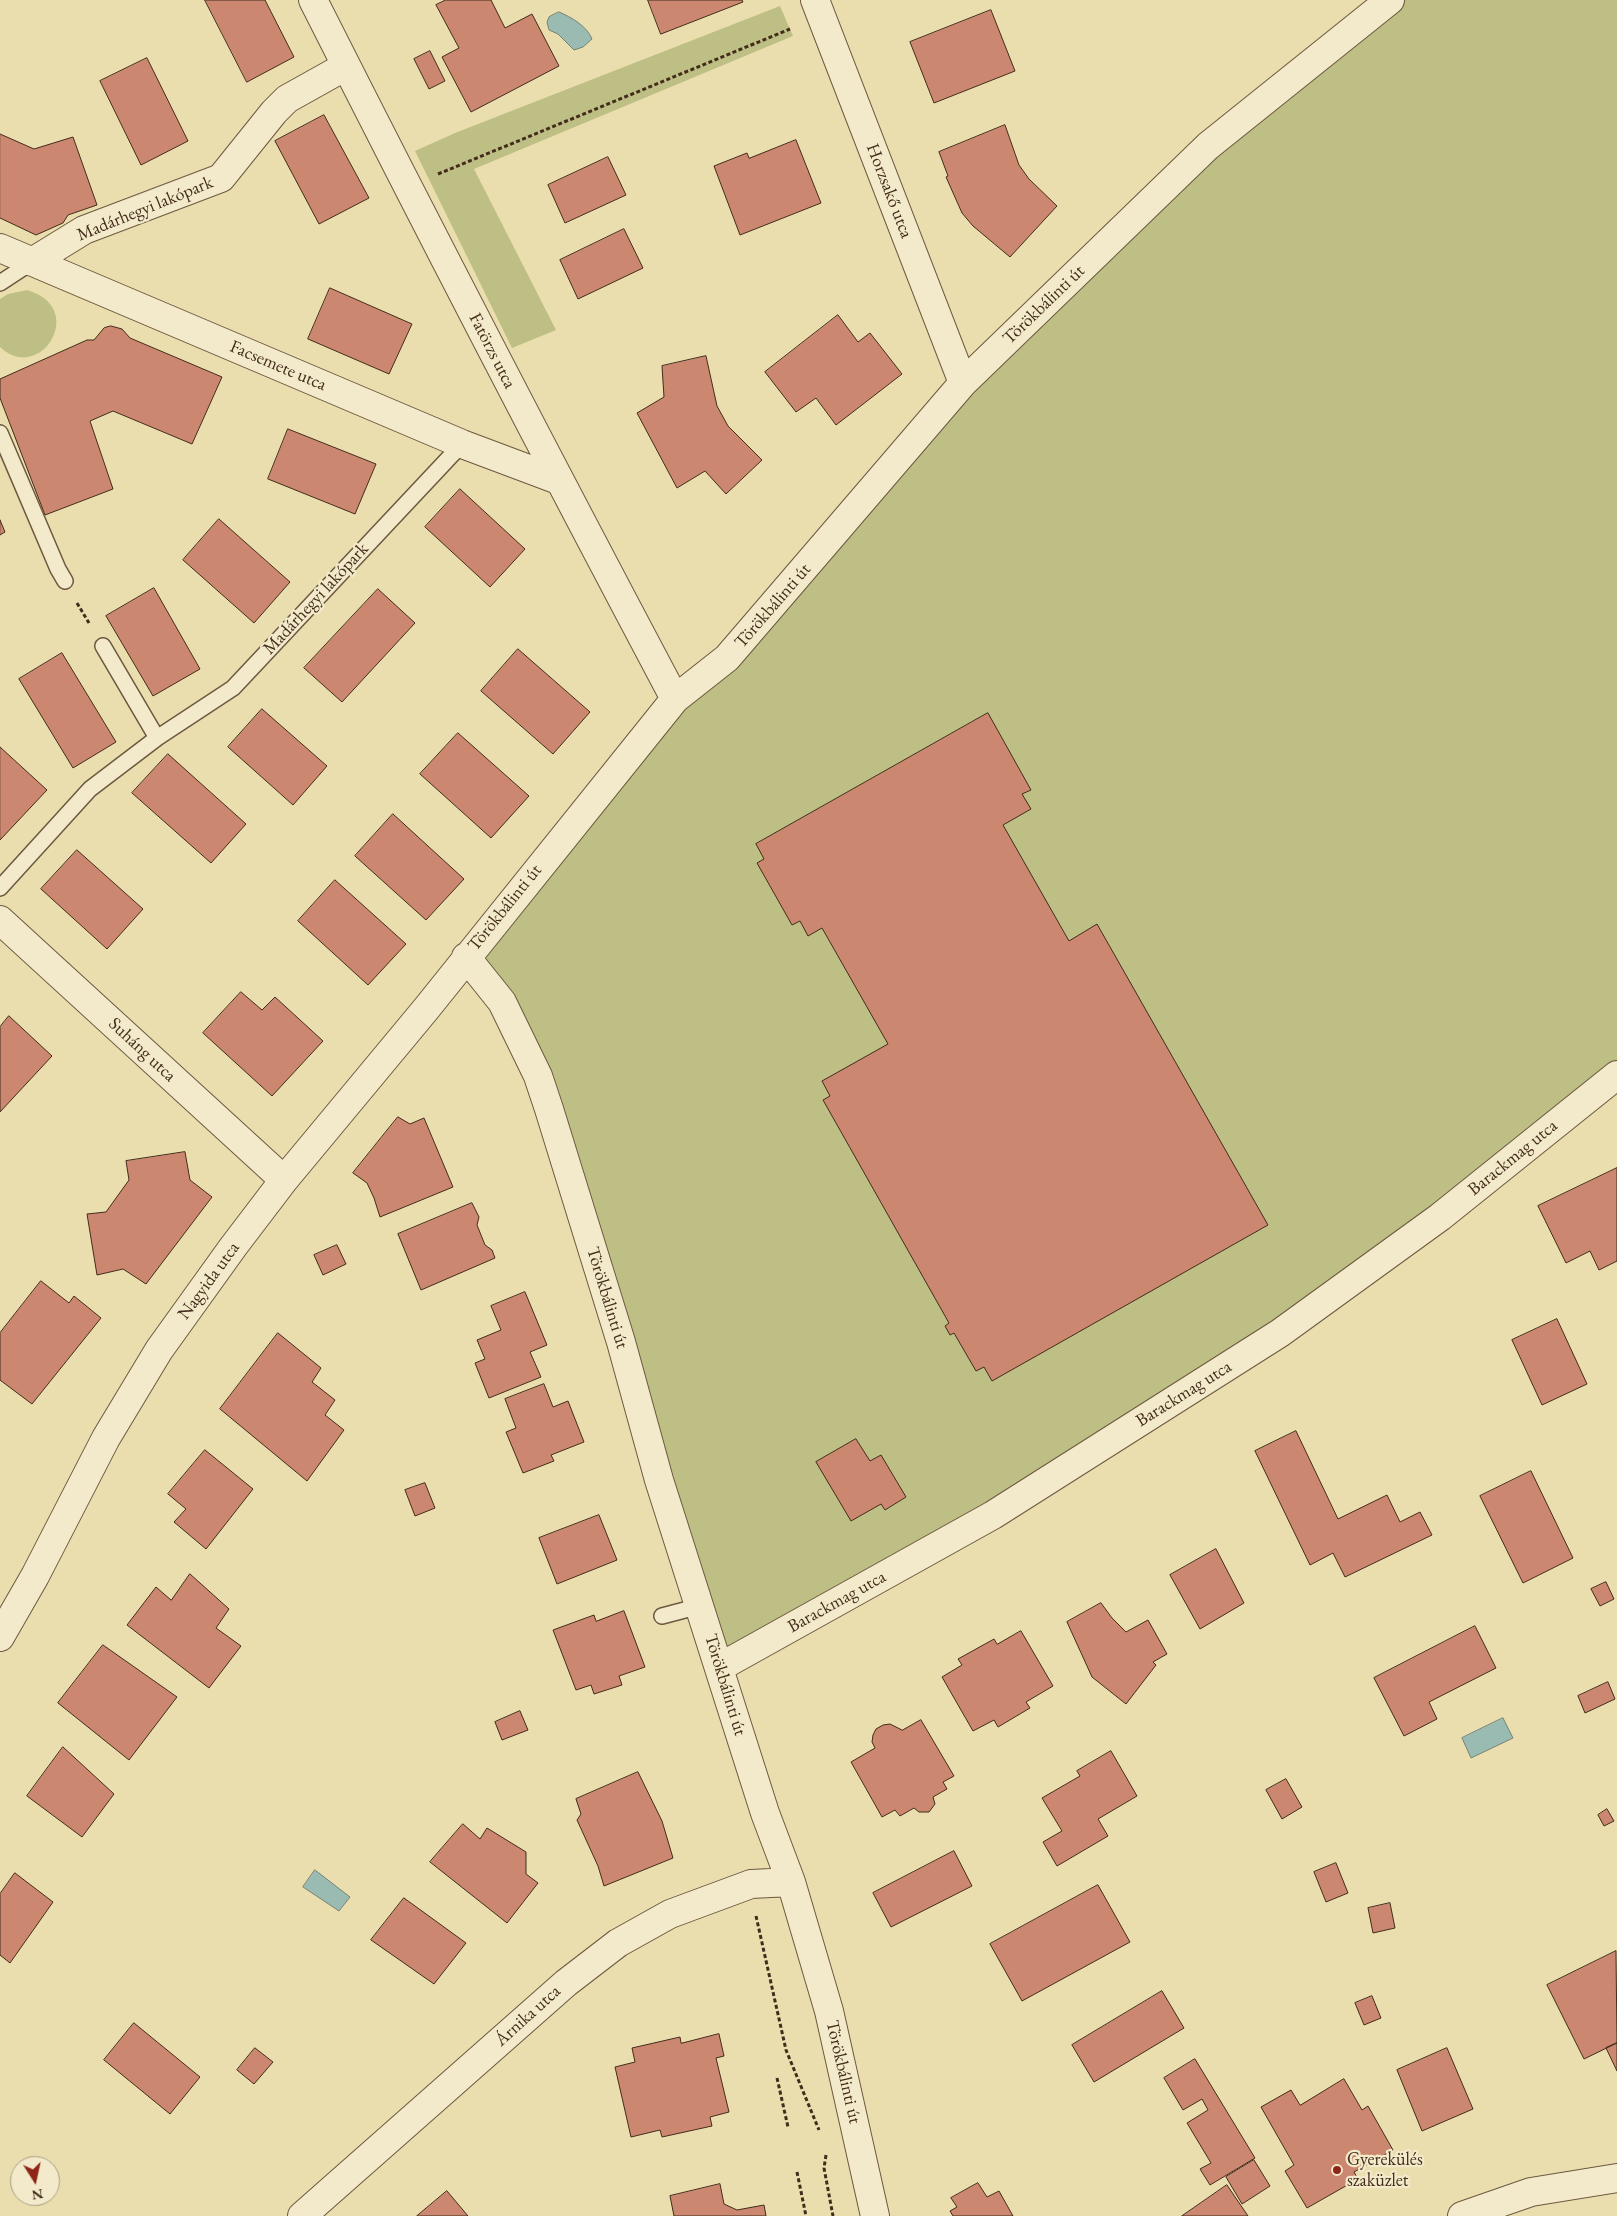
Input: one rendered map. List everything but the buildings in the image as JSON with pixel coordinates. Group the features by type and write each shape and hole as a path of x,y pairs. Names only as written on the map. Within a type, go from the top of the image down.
{"street":[{"name":"Fatörzs utca","path":"313,0 558,480 675,699"},
{"name":"Törökbálinti út","path":"875,2216 829,2011 791,1882 765,1814 720,1667 659,1480 621,1342 538,1076 502,1002 466,957 675,699 727,658 964,383 1208,146 1390,0"},
{"name":"Horzsakő utca","path":"818,8 964,383"},
{"name":"Madárhegyi lakópark","path":"32,262 84,230 221,178 274,112 287,99 346,66"},
{"name":"Facsemete utca","path":"0,248 462,444 558,480"},
{"name":"Suháng utca","path":"0,920 284,1180"},
{"name":"Nagyida utca","path":"0,1637 35,1576 106,1438 159,1350 284,1180 420,1016 466,957"},
{"name":"Barackmag utca","path":"720,1667 993,1515 1280,1333 1440,1217 1617,1075"},
{"name":"Árnika utca","path":"302,2216 566,1983 618,1943 670,1914 751,1884 791,1882"},
{"path":"1462,2216 1531,2192 1617,2178"}],"lane":[{"name":"Madárhegyi lakópark","path":"0,283 32,262"},
{"path":"0,433 64,581"},
{"name":"Madárhegyi lakópark","path":"0,888 90,789 157,738 233,688 462,444"},
{"path":"103,646 157,738"},
{"path":"662,1616 700,1606"}],"path":[{"path":"407,187 818,8"},
{"path":"64,581 103,646"},
{"path":"751,1884 760,1940 786,2050 822,2138"},
{"path":"777,2078 788,2127"},
{"path":"826,2147 824,2168 833,2216"},
{"path":"797,2172 806,2216"}],"green space":[{"path":"1390,0 1617,0 1617,1075 1280,1333 720,1667 549,1109 466,957 963,383"},
{"path":"780,6 793,36 474,169 556,330 512,348 415,151 455,133"},
{"path":"27,290 45,299 55,312 56,326 52,340 42,350 30,357 15,356 0,347 0,299 8,294"}],"water":[{"path":"559,12 583,26 592,39 583,47 574,50 558,34 549,30 547,22 549,17"},
{"path":"1503,1718 1513,1738 1471,1758 1462,1738"},
{"path":"315,1870 350,1897 339,1911 303,1887"}],"place":[{"name":"Gyerekülés szaküzlet","path":"1337,2170"}]}
